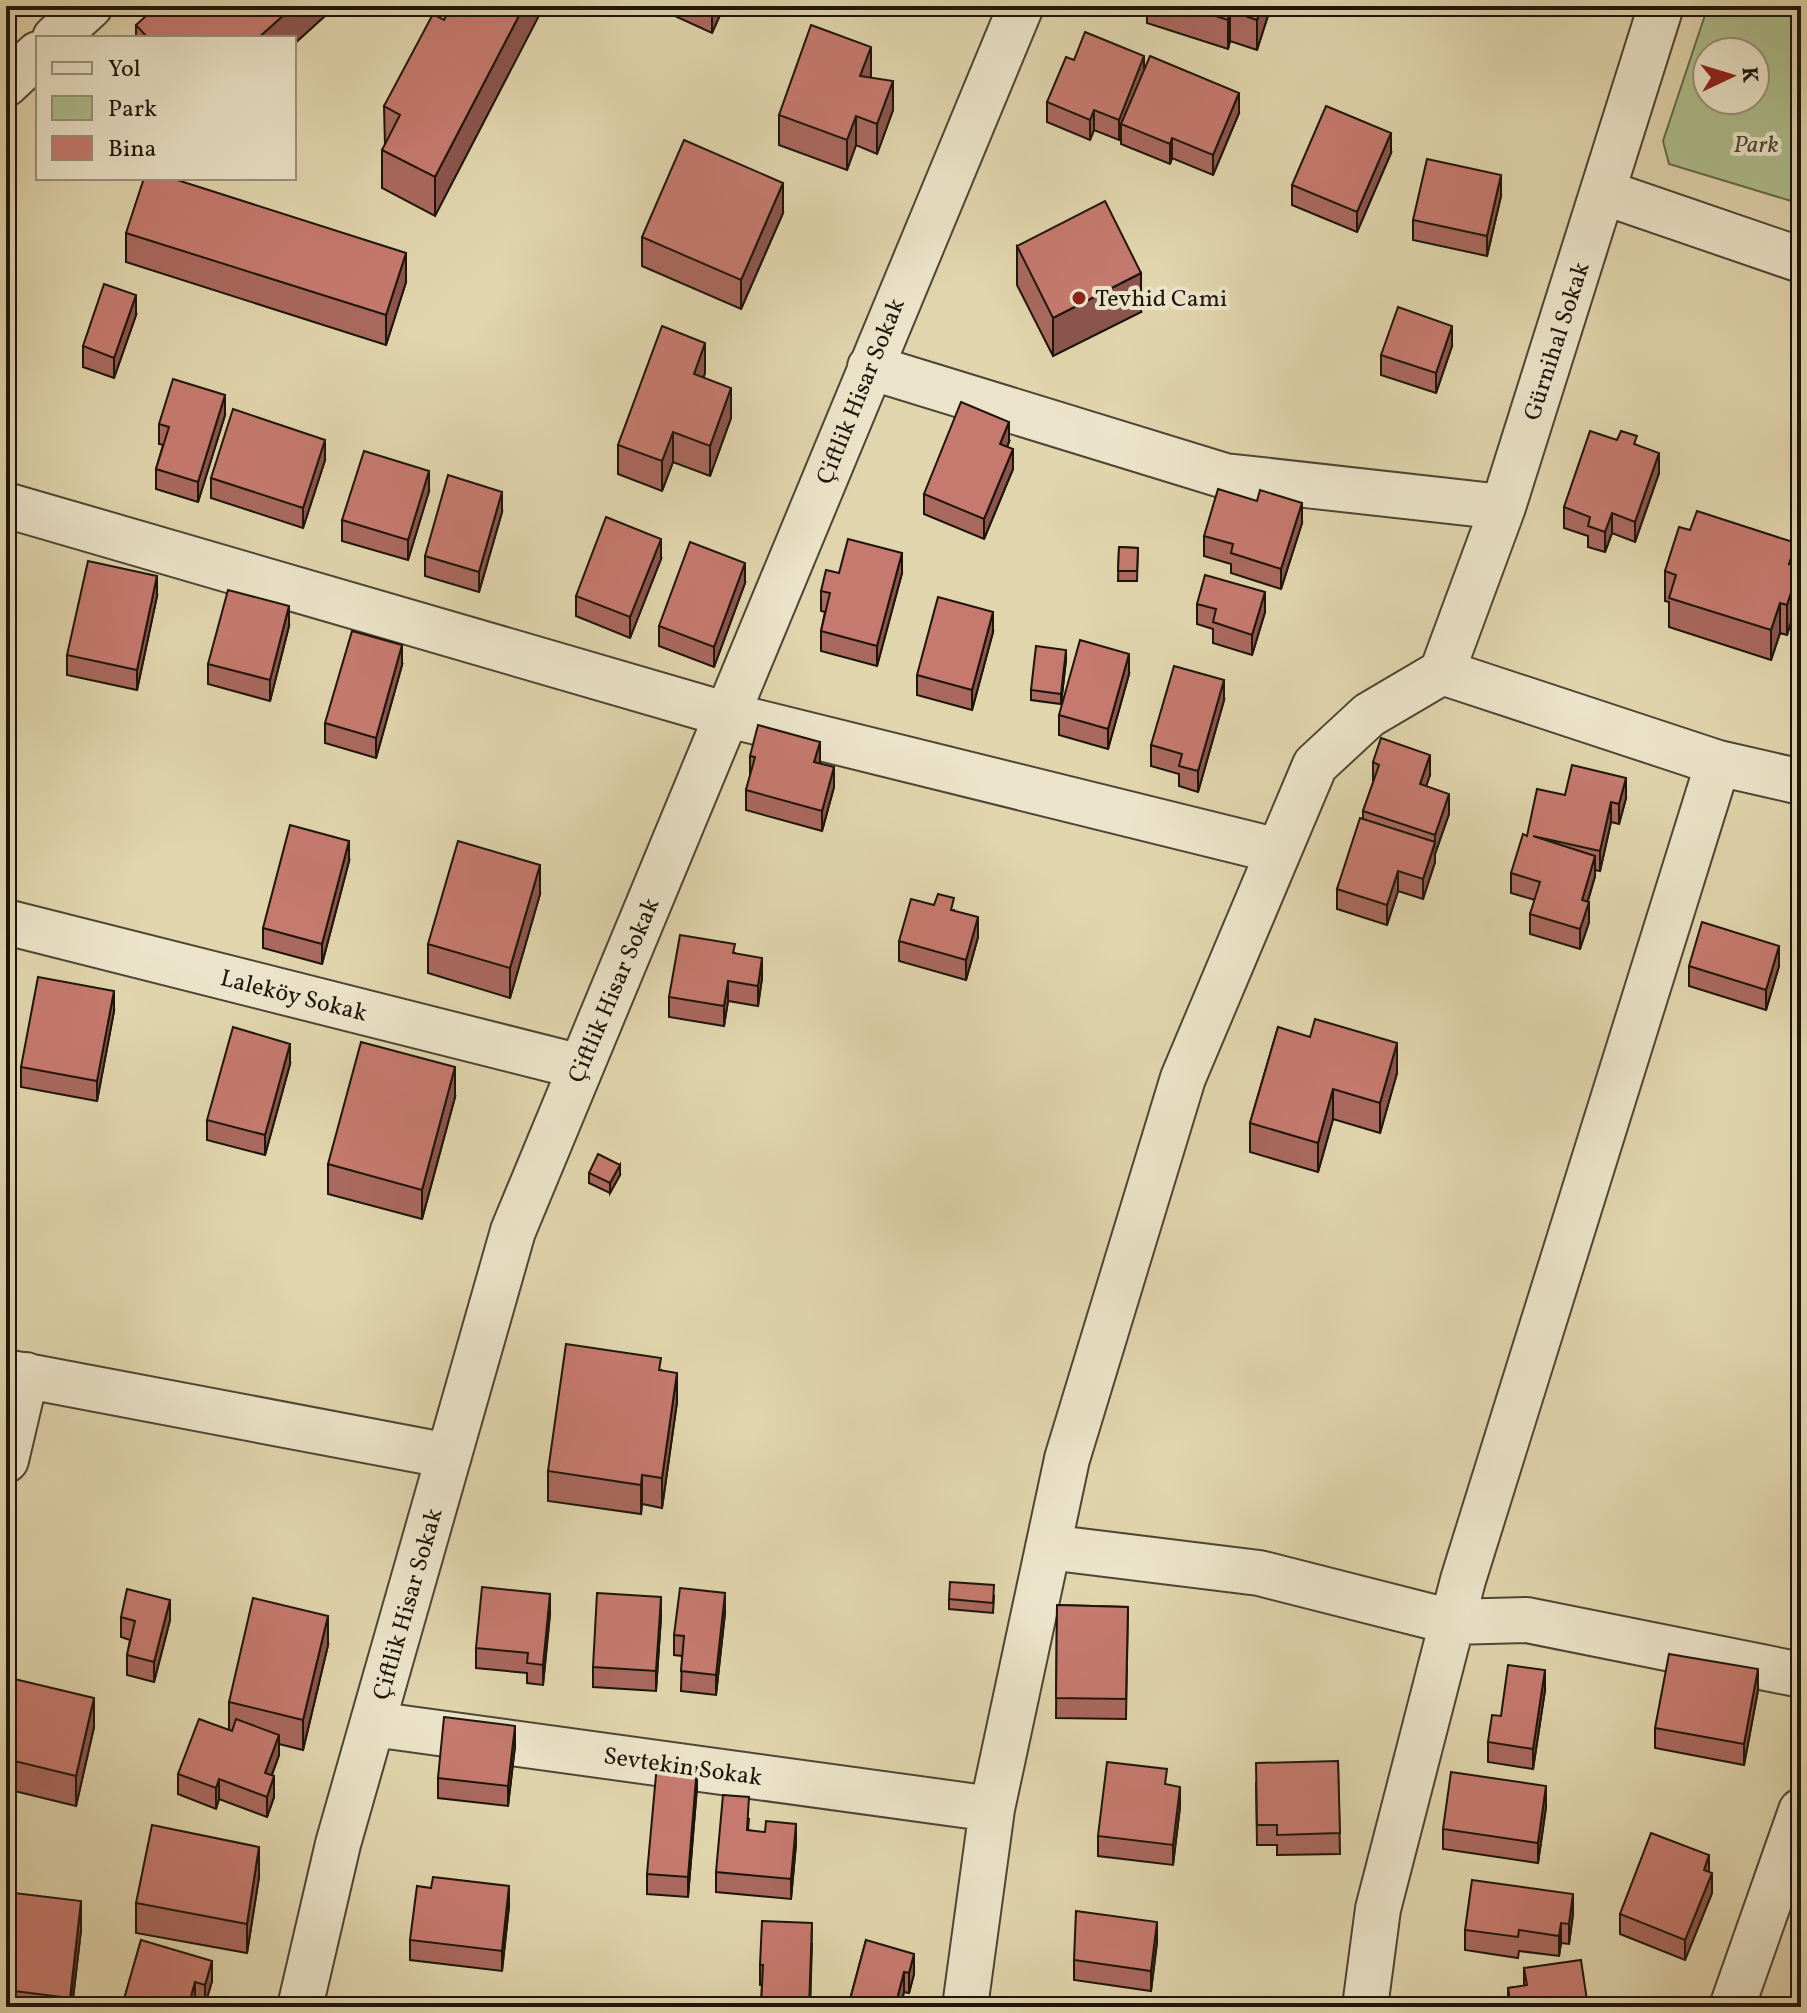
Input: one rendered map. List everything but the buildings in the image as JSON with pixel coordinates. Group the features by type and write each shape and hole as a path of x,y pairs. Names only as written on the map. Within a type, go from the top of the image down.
{"street":[{"path":"57,36 90,6"},
{"name":"Çiftlik Hisar Sokak","path":"300,2007 338,1844 513,1231 1021,6"},
{"name":"Gürnihal Sokak","path":"1442,672 1503,507 1661,6"},
{"path":"6,84 36,56"},
{"path":"1603,192 1801,260"},
{"path":"870,367 1225,476 1503,507"},
{"path":"6,505 728,715 1278,851"},
{"path":"965,2007 992,1809 1067,1459 1183,1078 1315,765 1369,715 1442,672 1718,763 1801,782"},
{"path":"1365,2007 1378,1909 1452,1622 1718,763"},
{"name":"Laleköy Sokak","path":"6,922 581,1067"},
{"path":"6,1460 16,1374 449,1456"},
{"path":"1048,1547 1259,1573 1452,1622 1527,1620 1801,1675"},
{"name":"Sevtekin Sokak","path":"373,1724 992,1809"},
{"path":"1732,2007 1801,1811"}],"green space":[{"name":"Park","path":"1708,6 1801,6 1801,204 1669,164 1663,141 1691,57 1691,116 1771,116 1771,36 1698,36"}],"place":[{"name":"Tevhid Cami","path":"1079,298"}]}
